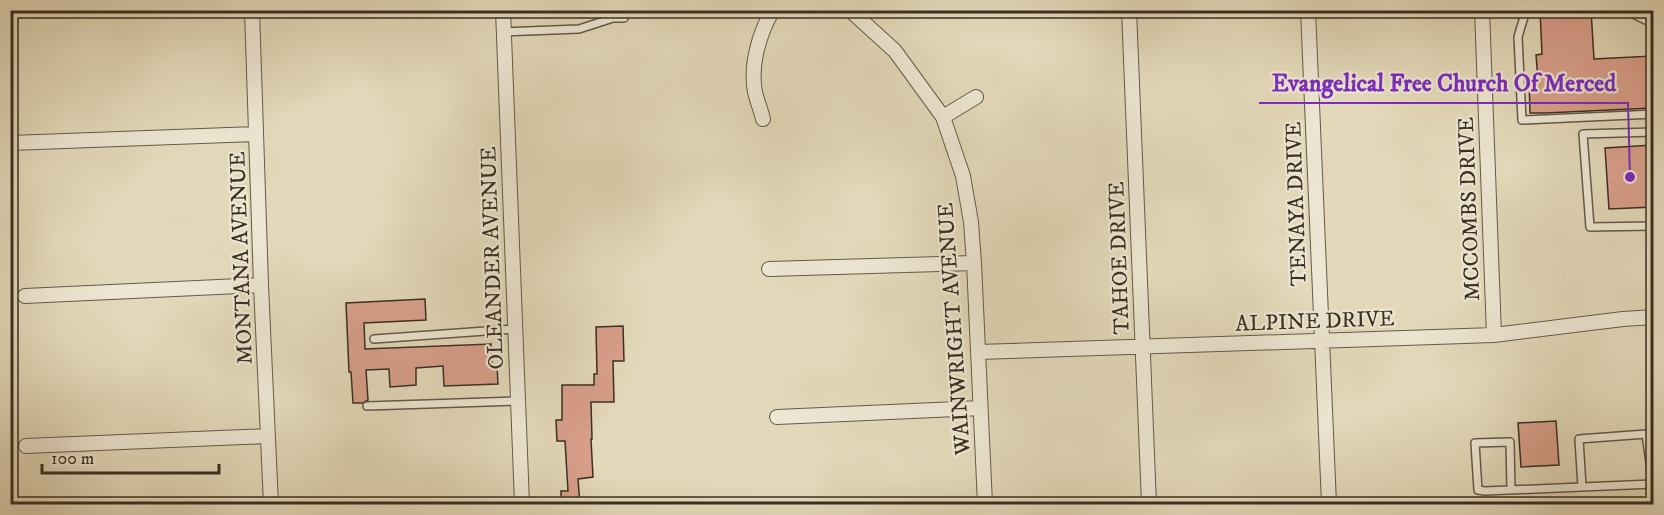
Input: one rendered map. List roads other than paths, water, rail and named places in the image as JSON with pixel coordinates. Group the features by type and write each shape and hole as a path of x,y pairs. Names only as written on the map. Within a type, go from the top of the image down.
{"street":[{"name":"MONTANA AVENUE","path":"252,10 271,504"},
{"name":"OLEANDER AVENUE","path":"503,10 522,504"},
{"path":"764,119 755,91 754,66 757,49 773,10"},
{"name":"TAHOE DRIVE","path":"1129,10 1149,504"},
{"name":"TENAYA DRIVE","path":"1308,10 1329,504"},
{"name":"MCCOMBS DRIVE","path":"1482,10 1494,335"},
{"name":"WAINWRIGHT AVENUE","path":"852,11 896,51 943,117 963,176 971,222 974,263 985,504"},
{"path":"943,117 976,97"},
{"path":"10,143 256,134"},
{"path":"770,269 974,263"},
{"path":"25,296 261,285"},
{"name":"ALPINE DRIVE","path":"978,352 1494,335 1653,318"},
{"path":"777,417 980,408"},
{"path":"26,446 268,436"}],"lane":[{"path":"1526,10 1518,37 1522,120 1653,114"},
{"path":"1625,10 1653,24"},
{"path":"503,32 579,29 613,18 624,18"},
{"path":"1653,132 1583,134 1590,227 1653,226"},
{"path":"374,339 515,329"},
{"path":"367,406 518,401"},
{"path":"1511,490 1510,442 1475,443 1478,490 1485,491 1511,490 1582,487 1653,484 1650,433 1579,439 1582,487"}],"place":[{"name":"Evangelical Free Church Of Merced","path":"1630,177"}]}
